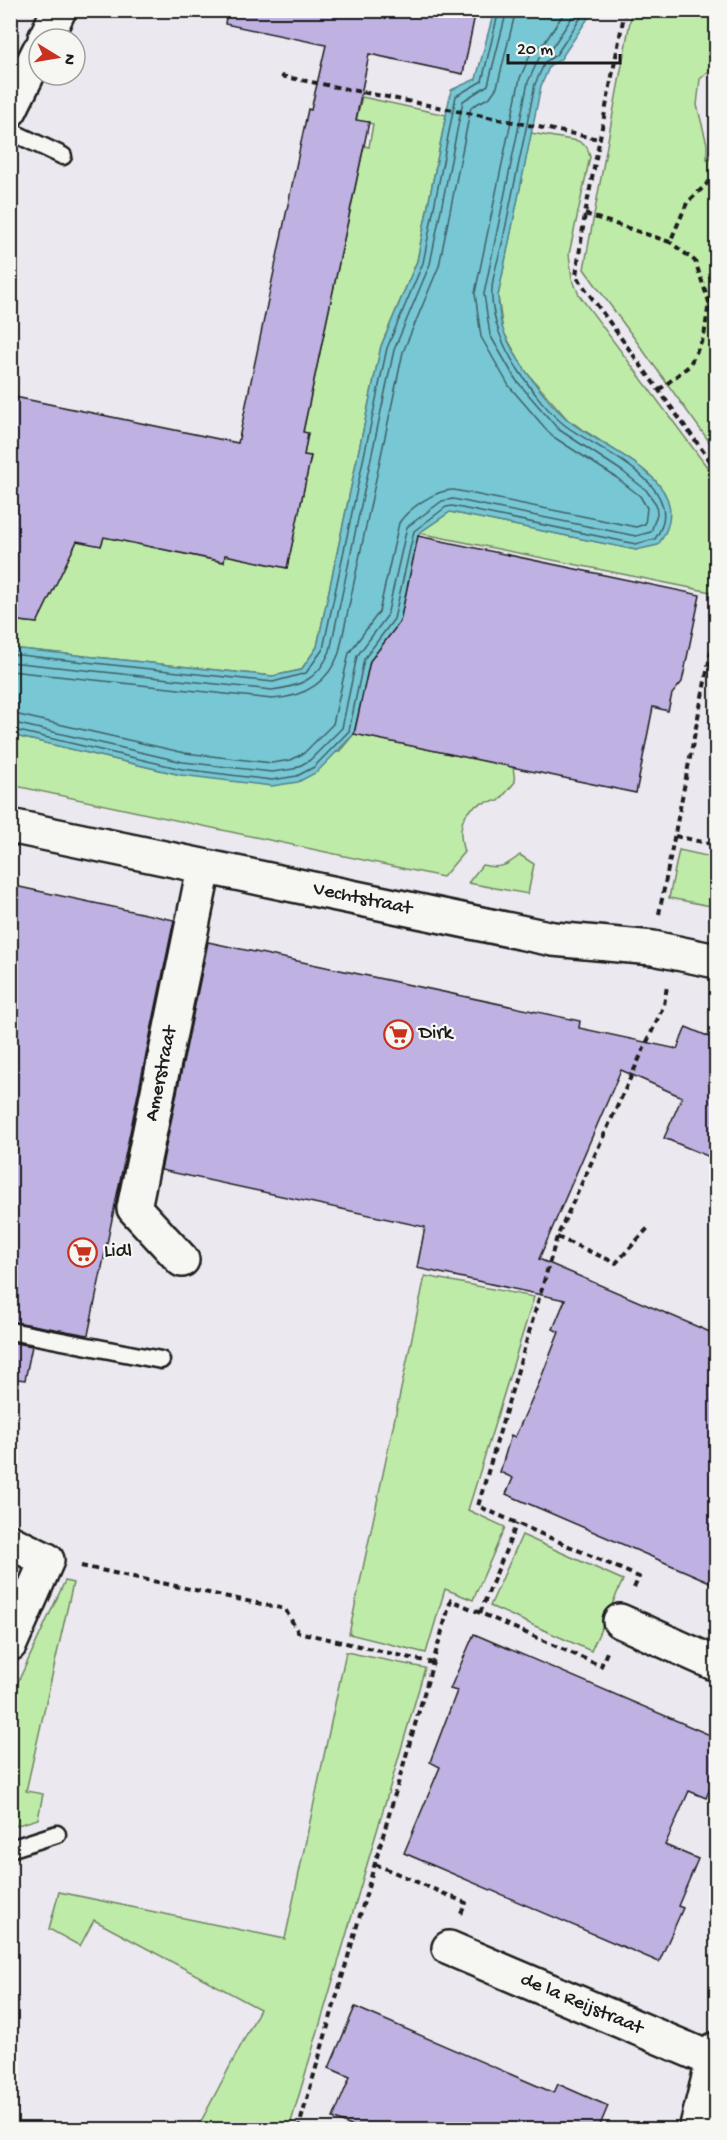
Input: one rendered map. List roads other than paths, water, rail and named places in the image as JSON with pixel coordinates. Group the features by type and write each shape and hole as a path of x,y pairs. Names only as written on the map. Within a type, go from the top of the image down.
{"street":[{"path":"50,27 58,10"},
{"path":"10,110 27,75"},
{"name":"Vechtstraat","path":"10,826 553,939 663,950 717,961"},
{"name":"Amerstraat","path":"182,1260 134,1208 204,868"},
{"path":"10,1542 47,1560 10,1644"},
{"path":"620,1621 717,1664"},
{"name":"de la Reijstraat","path":"448,1948 715,2055 696,2130"}],"lane":[{"path":"10,131 63,156"},
{"path":"10,1331 161,1360"},
{"path":"10,1849 57,1834"}],"water":[{"path":"494,11 593,11 560,60 550,65 541,86 498,296 500,315 502,328 516,355 559,412 585,432 644,470 660,486 669,503 669,523 658,545 636,550 450,512 419,533 400,622 370,661 354,734 317,772 298,782 272,786 181,775 11,735 11,648 273,676 301,670 317,647 381,346 417,261 451,90 476,79"}],"place":[{"name":"Dirk","path":"398,1034"},
{"name":"Lidl","path":"83,1252"}]}
